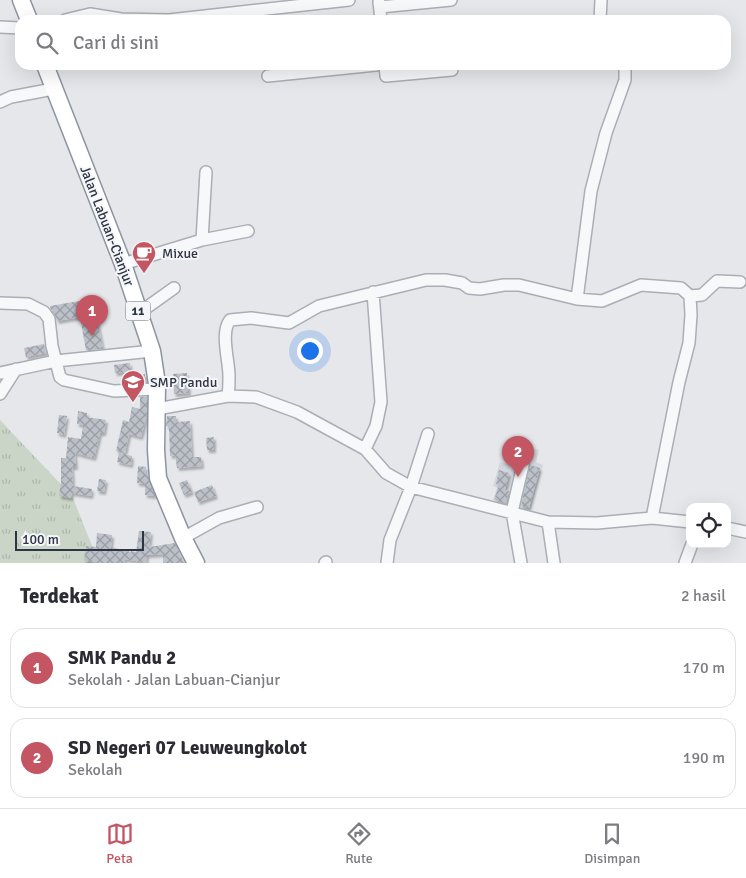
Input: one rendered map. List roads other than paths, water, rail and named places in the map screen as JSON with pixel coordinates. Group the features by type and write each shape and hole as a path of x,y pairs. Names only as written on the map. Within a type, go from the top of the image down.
{"highway":[{"path":"21,0 27,15"},
{"name":"Jalan Labuan-Cianjur","path":"46,70 123,264 152,351 157,409 156,450 158,478 183,538 196,563"}],"street":[{"path":"193,15 242,5 349,0"},
{"path":"379,4 451,0"},
{"path":"600,15 601,0"},
{"path":"0,27 15,28"},
{"path":"268,76 327,70"},
{"path":"385,70 386,76 452,70"},
{"path":"577,299 591,191 606,133 625,80 625,70"},
{"path":"0,102 11,97 53,89"},
{"path":"202,240 206,172"},
{"path":"123,264 202,240 248,231"},
{"path":"228,396 229,374 226,345 227,325 230,320 252,318 289,323 319,306 426,280 445,280 462,283 469,288 480,290 504,285 519,285 577,299 602,301 641,286 681,288 690,296 689,343 679,382 652,518"},
{"path":"690,296 702,295 717,281 740,282"},
{"path":"139,313 174,288"},
{"path":"365,449 376,426 381,402 373,292"},
{"path":"0,303 28,304 44,312 50,319 52,346 60,378 114,390 156,389"},
{"path":"0,373 56,362 152,351"},
{"path":"0,394 16,369"},
{"path":"157,409 228,396 256,397 297,412 365,449 386,473 411,487 548,522 597,523 652,518 686,522"},
{"path":"388,563 390,540 411,487 428,434"},
{"path":"521,563 512,512 523,465"},
{"path":"183,538 220,518 257,507"},
{"path":"548,522 554,563"},
{"path":"731,529 746,532"},
{"path":"685,563 691,548"}],"place":[{"name":"Mixue","path":"144,274"},
{"name":"SMK Pandu 2","path":"92,336"},
{"name":"SMP Pandu","path":"133,403"},
{"name":"SD Negeri 07 Leuweungkolot","path":"518,477"}]}
